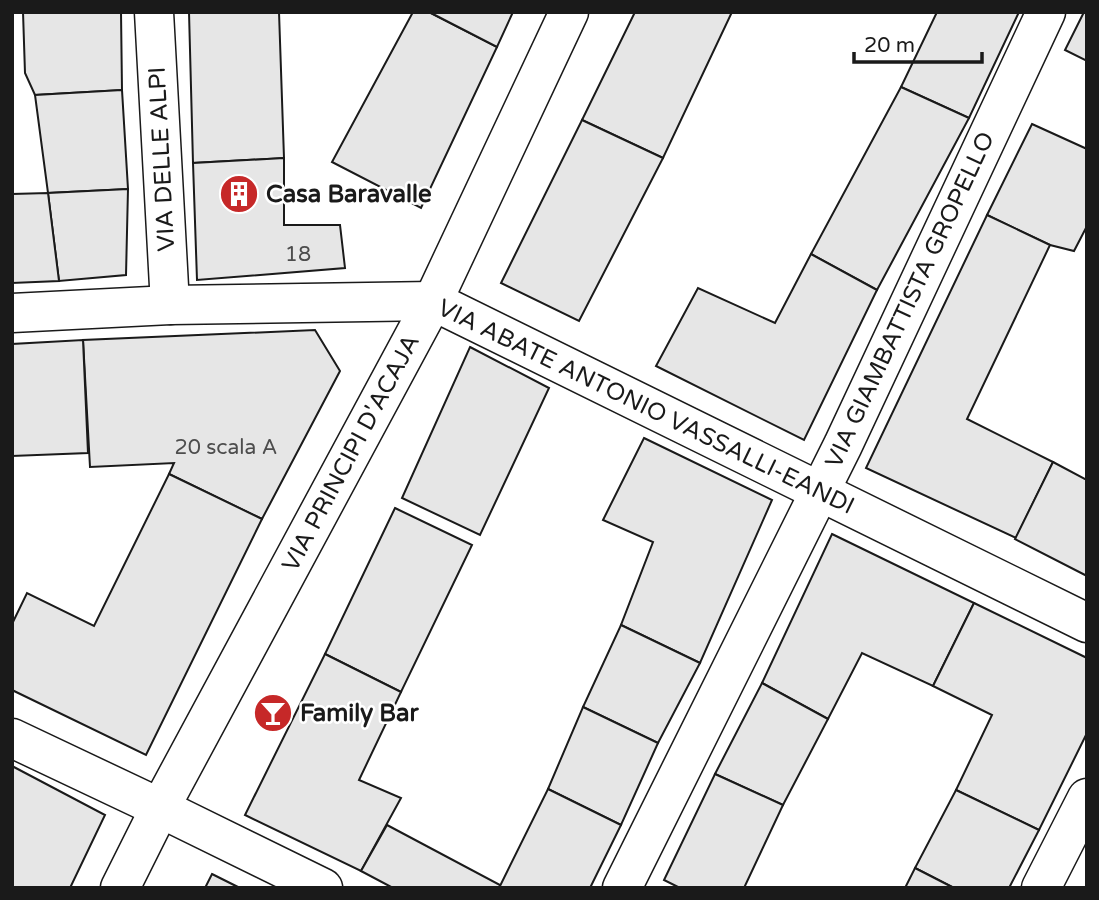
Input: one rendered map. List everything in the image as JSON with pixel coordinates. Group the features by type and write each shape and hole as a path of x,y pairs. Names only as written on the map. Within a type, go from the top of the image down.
{"street":[{"name":"VIA DELLE ALPI","path":"154,12 170,305"},
{"name":"VIA PRINCIPI D'ACAJA","path":"120,888 160,808 433,301 569,12"},
{"name":"VIA GIAMBATTISTA GROPELLO","path":"622,888 820,491 1046,12"},
{"name":"VIA ABATE ANTONIO VASSALLI-EANDI","path":"12,313 170,305 433,301 1087,623"},
{"path":"12,738 323,888"},
{"path":"1041,888 1087,798"}],"building":[{"path":"23,12 121,12 122,90 35,95 25,73"},
{"path":"189,12 279,12 284,158 193,163"},
{"path":"413,12 429,12 497,47 421,208 332,162"},
{"path":"429,12 513,12 497,47"},
{"path":"635,12 732,12 663,158 582,120"},
{"path":"937,12 1019,12 969,118 901,87"},
{"path":"1084,12 1087,12 1087,61 1065,50"},
{"path":"901,87 969,118 877,290 811,254"},
{"path":"122,90 128,189 48,193 35,95"},
{"path":"582,120 663,158 579,321 501,283"},
{"path":"1032,124 1087,149 1087,226 1074,251 1050,245 987,215"},
{"name":"Casa Baravalle","path":"284,158 284,225 340,225 345,268 197,280 193,163"},
{"path":"128,189 126,275 59,281 48,193"},
{"path":"48,193 59,281 12,283 12,194"},
{"path":"987,215 1050,245 967,419 1053,462 1016,538 866,468"},
{"path":"811,254 877,290 804,440 656,366 698,288 775,323"},
{"path":"315,330 340,371 262,519 169,474 174,463 90,467 83,340"},
{"path":"83,340 88,453 12,456 12,344"},
{"path":"470,347 549,388 480,535 402,498"},
{"path":"644,438 772,500 700,663 621,625 653,542 603,520"},
{"path":"1053,462 1087,480 1087,576 1015,539"},
{"path":"169,474 262,519 146,755 12,690 12,624 27,593 94,626"},
{"path":"395,508 472,545 401,692 325,654"},
{"path":"832,534 974,603 933,686 862,653 828,719 762,683"},
{"path":"974,603 1087,658 1087,733 1039,830 956,790 992,715 933,686"},
{"path":"621,625 700,663 658,743 583,707"},
{"path":"325,654 401,692 359,780 401,798 361,871 245,815"},
{"path":"762,683 828,719 783,805 715,774"},
{"path":"583,707 658,743 621,825 548,789"},
{"path":"12,766 105,815 70,888 12,888"},
{"path":"715,774 783,805 744,888 680,888 664,880"},
{"path":"548,789 621,825 590,888 499,888"},
{"path":"956,790 1039,830 1009,888 954,888 915,868"},
{"path":"387,825 500,885 499,888 393,888 361,871"},
{"path":"915,868 954,888 905,888"},
{"path":"212,874 240,888 205,888"}],"place":[{"name":"Casa Baravalle","path":"239,194"},
{"name":"Family Bar","path":"273,713"}]}
